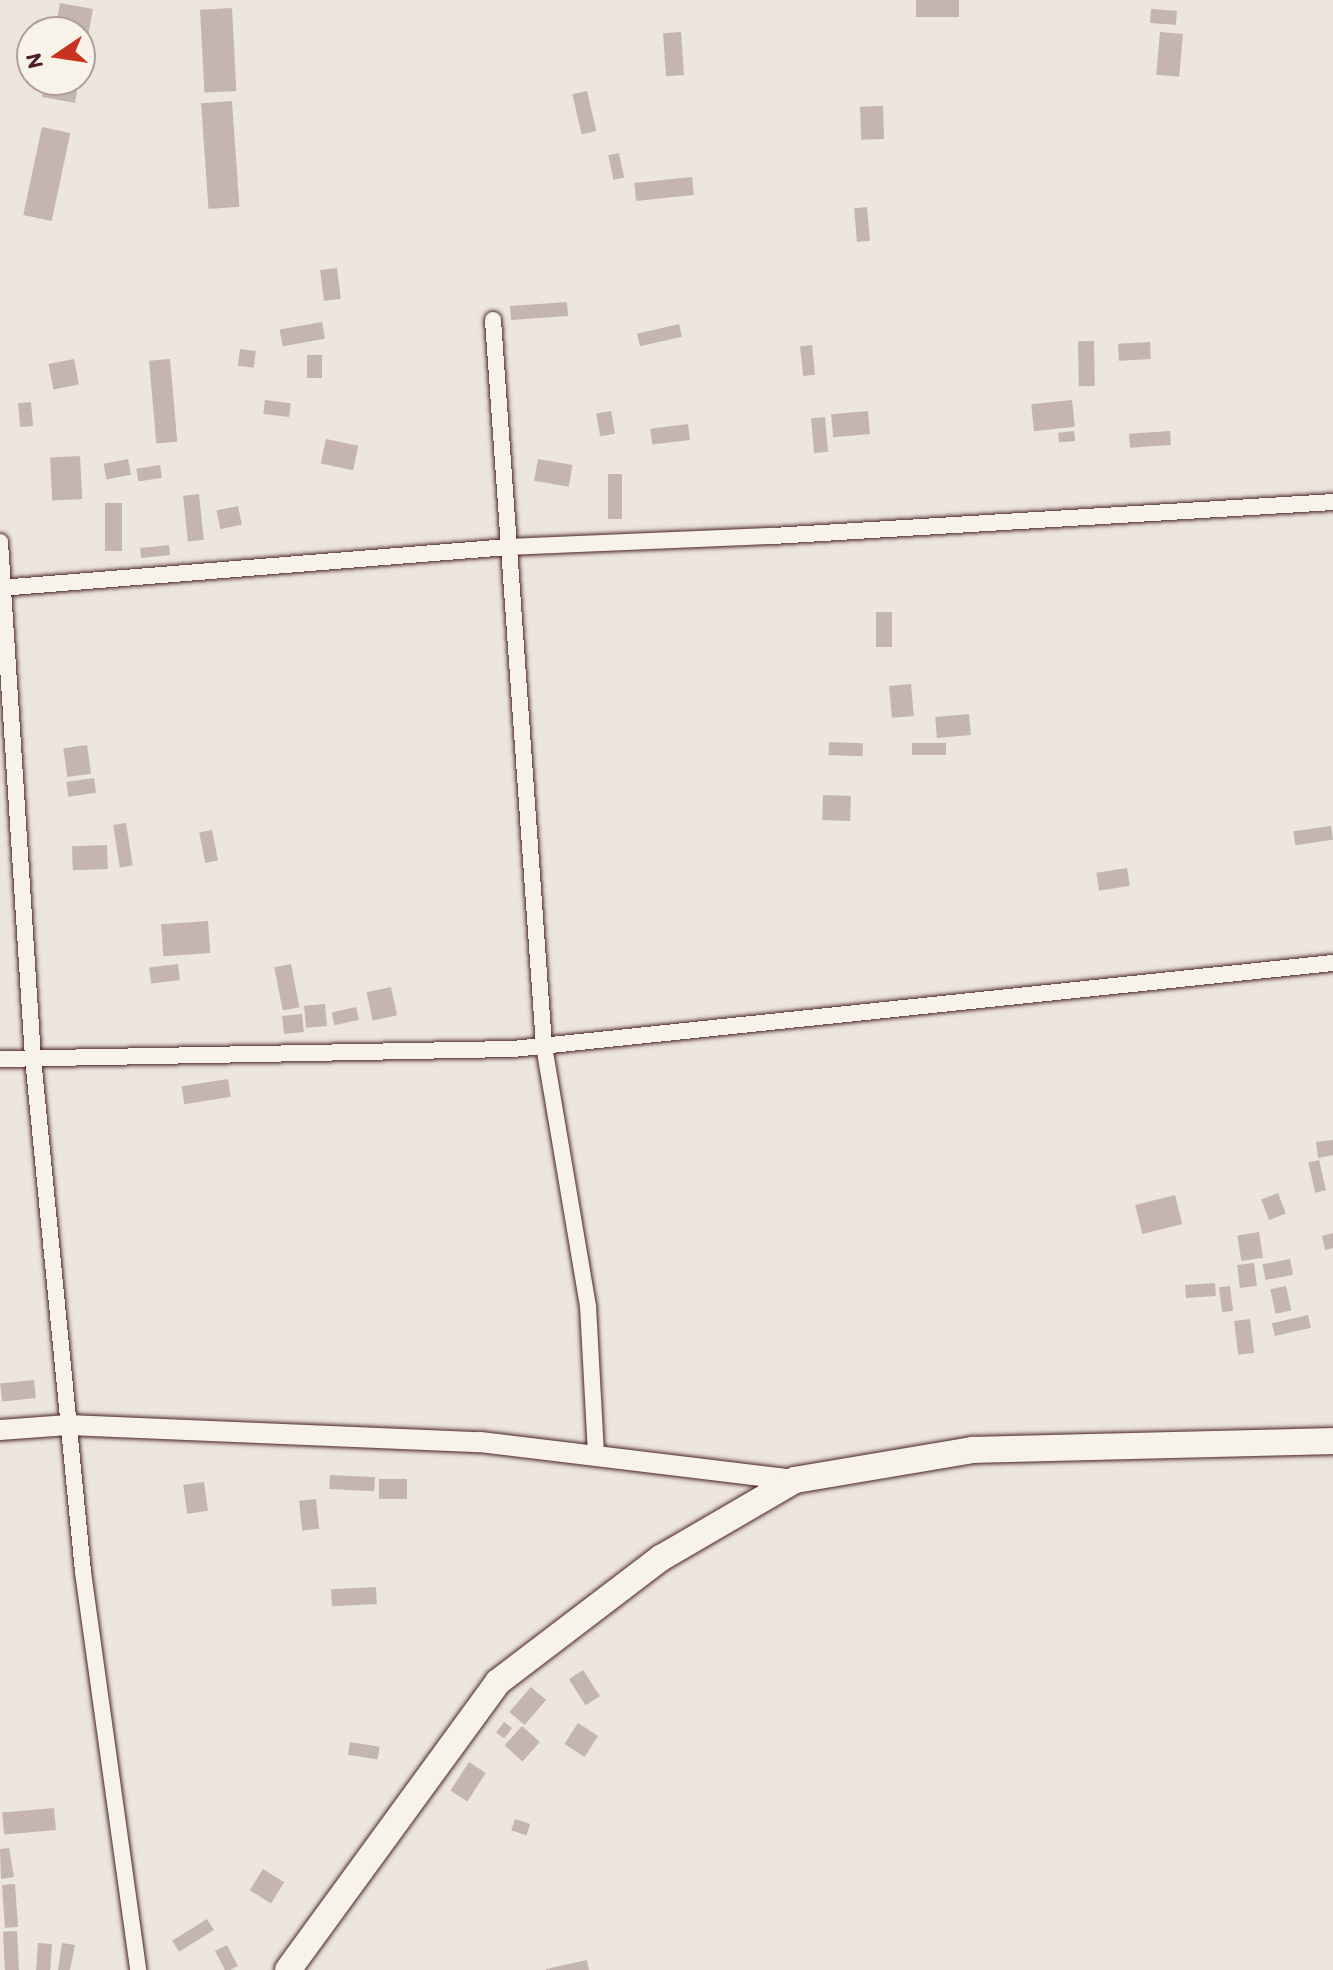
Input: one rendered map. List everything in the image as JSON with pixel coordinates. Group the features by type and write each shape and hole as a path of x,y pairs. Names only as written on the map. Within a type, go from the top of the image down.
{"main road":[{"path":"288,1970 498,1682 661,1558 795,1480 972,1450 1333,1441"}],"street":[{"path":"493,320 544,1046 588,1306 596,1456"},
{"path":"2,588 509,547 773,536 1333,502"},
{"path":"0,542 33,1058 68,1425 83,1572 138,1970"},
{"path":"0,1059 544,1046 1333,963"},
{"path":"0,1430 68,1425 480,1442 795,1480"}],"building":[{"path":"916,0 959,0 959,17 916,17"},
{"path":"60,3 93,9 92,16 58,16"},
{"path":"232,8 236,91 204,93 200,10"},
{"path":"1151,9 1177,11 1176,25 1150,23"},
{"path":"681,32 684,75 666,76 663,33"},
{"path":"1160,32 1183,34 1179,77 1156,75"},
{"path":"587,91 596,131 582,134 572,94"},
{"path":"42,96 76,96 75,103"},
{"path":"232,101 239,207 208,209 201,103"},
{"path":"883,106 884,139 861,140 860,107"},
{"path":"42,127 70,133 52,221 23,215"},
{"path":"619,153 624,177 613,180 608,155"},
{"path":"692,177 694,195 636,201 634,183"},
{"path":"867,207 870,241 857,242 854,208"},
{"path":"337,268 341,299 324,301 320,270"},
{"path":"567,302 568,316 511,320 510,306"},
{"path":"322,322 325,339 283,346 280,329"},
{"path":"679,324 682,337 640,346 637,334"},
{"path":"1078,341 1094,341 1095,386 1079,386"},
{"path":"1150,342 1151,359 1119,361 1118,344"},
{"path":"812,345 815,375 803,376 800,346"},
{"path":"240,349 256,351 254,368 238,366"},
{"path":"307,355 322,355 322,378 307,378"},
{"path":"74,359 79,385 53,389 48,364"},
{"path":"170,359 177,442 156,444 149,361"},
{"path":"265,400 291,403 289,417 263,414"},
{"path":"1072,400 1075,427 1034,431 1031,404"},
{"path":"31,402 33,426 20,427 18,403"},
{"path":"611,411 615,434 600,436 596,414"},
{"path":"868,411 870,434 833,437 831,414"},
{"path":"825,417 828,452 814,453 811,418"},
{"path":"688,424 690,440 652,445 650,429"},
{"path":"1074,431 1075,441 1059,443 1058,433"},
{"path":"1170,431 1171,445 1130,448 1129,434"},
{"path":"326,439 358,446 353,470 321,463"},
{"path":"80,456 82,499 52,501 50,458"},
{"path":"128,459 131,475 107,479 103,464"},
{"path":"538,459 572,465 569,487 534,481"},
{"path":"160,465 162,478 138,482 136,469"},
{"path":"608,474 622,474 622,519 608,519"},
{"path":"199,494 204,540 188,541 183,496"},
{"path":"105,503 122,503 122,551 105,551"},
{"path":"238,506 242,525 220,529 216,511"},
{"path":"169,545 170,555 141,558 140,548"},
{"path":"876,612 892,612 892,647 876,647"},
{"path":"911,684 914,716 892,718 889,686"},
{"path":"969,714 971,735 937,738 935,717"},
{"path":"829,742 863,743 863,756 829,755"},
{"path":"912,743 946,743 946,755 912,755"},
{"path":"87,745 91,774 67,777 63,748"},
{"path":"94,778 96,793 68,797 66,782"},
{"path":"823,795 851,796 850,821 822,820"},
{"path":"126,823 133,865 120,868 113,825"},
{"path":"1331,826 1333,840 1295,845 1293,831"},
{"path":"212,830 218,860 205,863 199,832"},
{"path":"107,845 108,869 73,870 72,846"},
{"path":"1127,868 1130,886 1099,891 1096,873"},
{"path":"208,921 210,953 163,956 161,924"},
{"path":"178,964 180,980 151,983 149,968"},
{"path":"291,964 299,1007 283,1010 274,967"},
{"path":"391,987 397,1015 373,1021 367,992"},
{"path":"325,1004 327,1026 306,1028 304,1006"},
{"path":"356,1007 359,1020 335,1025 332,1013"},
{"path":"302,1014 304,1032 284,1034 282,1016"},
{"path":"228,1079 231,1097 184,1104 182,1086"},
{"path":"1333,1140 1333,1155 1318,1158 1316,1142"},
{"path":"1319,1160 1326,1190 1315,1193 1308,1162"},
{"path":"1278,1193 1286,1214 1269,1220 1261,1199"},
{"path":"1175,1195 1182,1224 1142,1234 1135,1205"},
{"path":"1259,1232 1263,1258 1241,1261 1237,1235"},
{"path":"1333,1233 1333,1248 1325,1250 1322,1236"},
{"path":"1290,1259 1293,1275 1266,1280 1263,1264"},
{"path":"1254,1263 1257,1286 1240,1288 1237,1265"},
{"path":"1215,1283 1216,1296 1186,1298 1185,1285"},
{"path":"1230,1286 1233,1311 1222,1312 1219,1287"},
{"path":"1286,1286 1291,1310 1276,1314 1270,1289"},
{"path":"1308,1315 1311,1328 1275,1336 1272,1323"},
{"path":"1250,1319 1254,1353 1238,1355 1234,1321"},
{"path":"34,1380 36,1398 2,1401 0,1384"},
{"path":"330,1475 375,1477 374,1491 329,1489"},
{"path":"379,1479 407,1479 407,1499 379,1499"},
{"path":"204,1482 208,1511 187,1514 183,1485"},
{"path":"316,1499 319,1529 302,1531 299,1501"},
{"path":"376,1587 377,1604 332,1606 331,1589"},
{"path":"583,1670 600,1696 586,1705 569,1679"},
{"path":"531,1687 546,1700 524,1725 509,1712"},
{"path":"504,1722 512,1728 504,1738 496,1732"},
{"path":"578,1723 598,1736 585,1757 564,1744"},
{"path":"522,1726 540,1742 522,1761 505,1745"},
{"path":"350,1742 380,1747 378,1760 348,1755"},
{"path":"469,1762 486,1773 467,1801 450,1791"},
{"path":"54,1808 56,1830 4,1834 2,1813"},
{"path":"515,1819 530,1824 527,1835 511,1830"},
{"path":"9,1848 14,1877 1,1879 0,1849"},
{"path":"263,1869 284,1882 271,1903 250,1890"},
{"path":"15,1884 18,1927 5,1928 2,1885"},
{"path":"207,1919 214,1930 179,1952 172,1941"},
{"path":"17,1931 19,1970 5,1970 3,1932"},
{"path":"38,1943 52,1944 50,1970 36,1970"},
{"path":"62,1943 75,1945 70,1970 58,1970"},
{"path":"227,1945 238,1966 230,1970 225,1970 215,1951"},
{"path":"587,1960 589,1970 546,1970 546,1969"}]}
